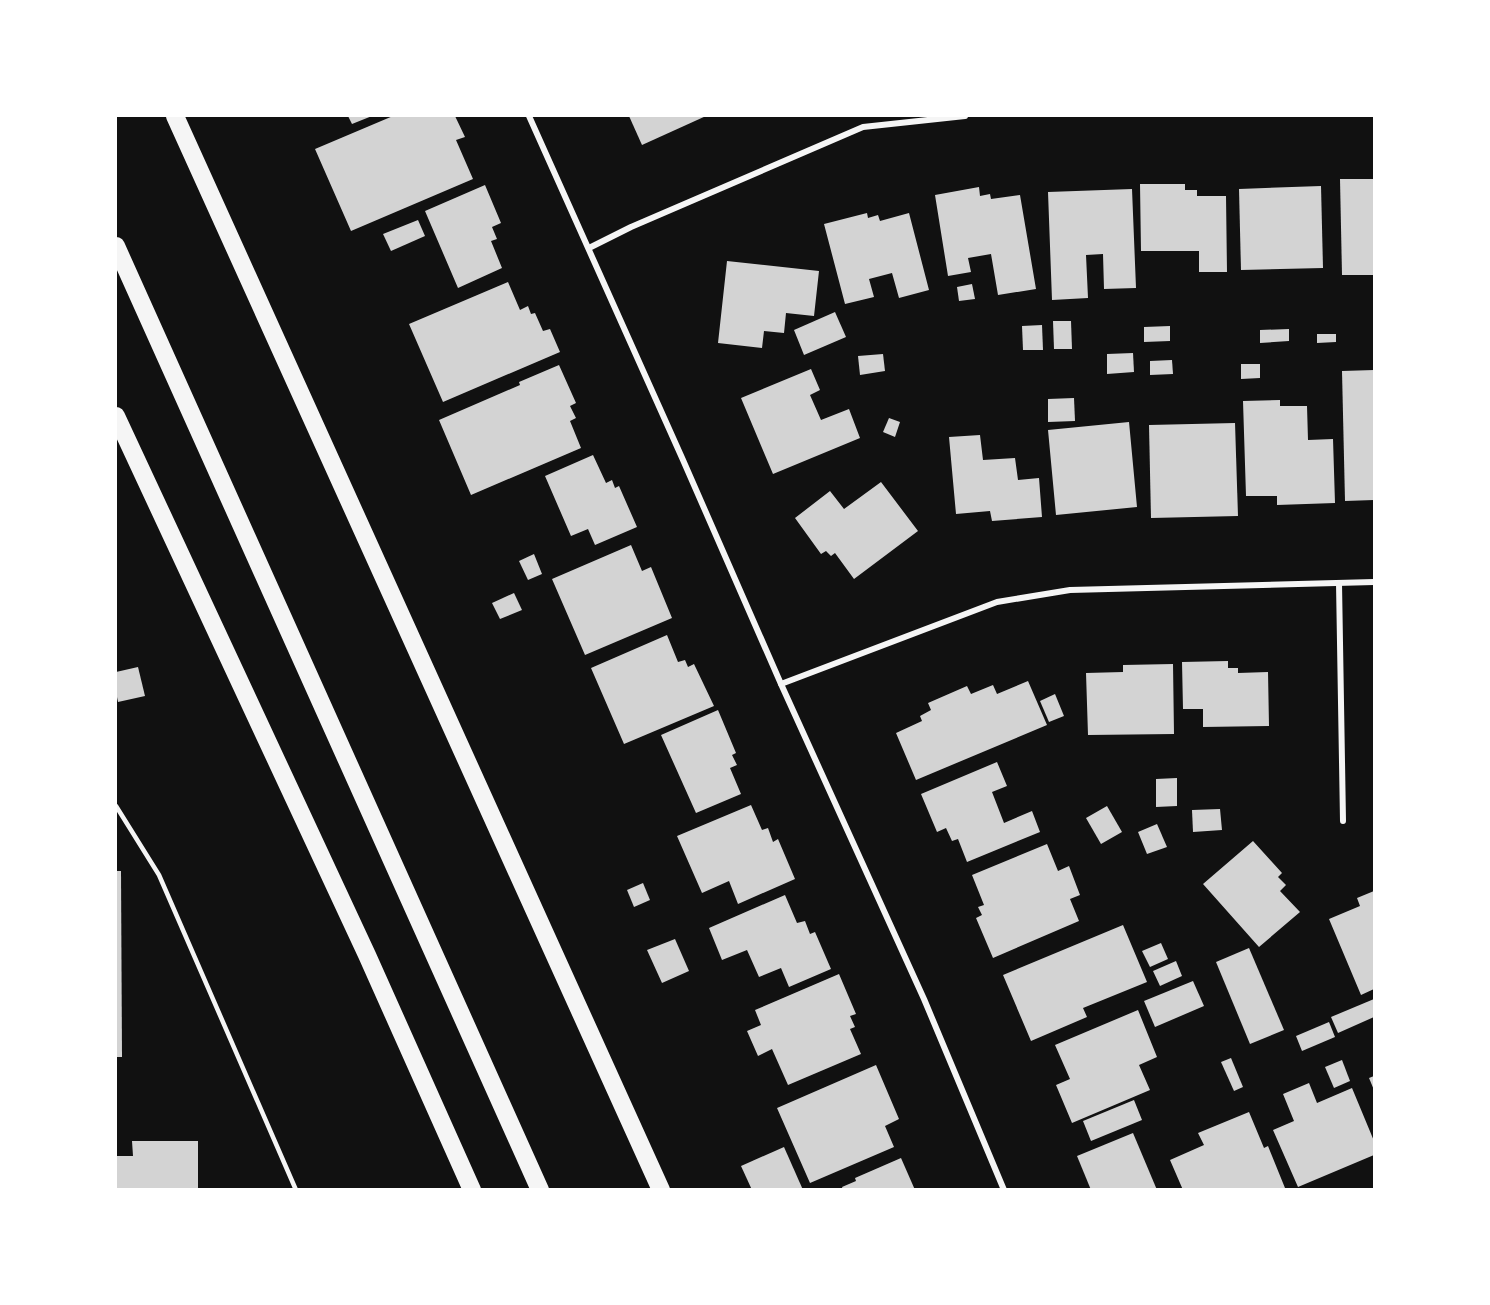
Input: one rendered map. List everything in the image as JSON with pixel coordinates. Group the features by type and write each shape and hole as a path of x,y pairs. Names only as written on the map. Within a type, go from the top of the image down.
{"highway":[{"path":"175,116 661,1190"},
{"path":"116,246 540,1190"},
{"path":"116,416 367,955 472,1190"},
{"path":"367,955 460,1190"}],"street":[{"path":"529,116 781,684 924,999 1004,1190"},
{"path":"589,248 631,227 863,127 965,116"},
{"path":"781,684 997,602 1070,590 1374,582"},
{"path":"1339,583 1343,821"}],"lane":[{"path":"116,806 159,875 296,1190"}],"building":[{"path":"348,116 372,116 352,124"},
{"path":"393,116 455,116 465,137 456,140 473,179 351,231 315,149"},
{"path":"629,116 706,116 642,145"},
{"path":"1340,179 1374,179 1374,275 1342,275"},
{"path":"1140,184 1185,184 1185,190 1197,190 1197,196 1226,196 1227,272 1199,272 1199,251 1141,251"},
{"path":"485,185 501,223 492,227 497,239 491,241 502,268 458,288 425,211"},
{"path":"1321,186 1323,268 1241,270 1239,189"},
{"path":"979,187 980,196 990,194 991,199 1020,195 1036,289 998,295 991,254 968,258 971,272 948,276 935,195"},
{"path":"1132,189 1136,288 1104,289 1103,254 1086,255 1088,298 1052,300 1048,192"},
{"path":"867,213 868,218 878,215 880,221 909,213 929,290 899,298 892,273 869,279 874,297 845,304 824,224"},
{"path":"418,220 425,236 391,251 383,234"},
{"path":"727,261 819,271 814,316 786,313 784,333 764,331 762,348 718,343"},
{"path":"508,282 520,310 528,306 531,314 535,313 543,331 550,329 560,352 443,402 409,324"},
{"path":"972,284 975,299 959,301 957,287"},
{"path":"835,312 846,337 804,355 794,330"},
{"path":"1053,321 1071,321 1072,349 1054,349"},
{"path":"1042,325 1043,350 1023,350 1022,326"},
{"path":"1170,326 1170,341 1144,342 1144,327"},
{"path":"1289,329 1289,341 1260,343 1260,330"},
{"path":"1317,334 1336,334 1336,342 1317,343"},
{"path":"1133,353 1134,372 1107,374 1107,354"},
{"path":"883,354 885,371 860,375 858,356"},
{"path":"1172,360 1173,374 1150,375 1150,361"},
{"path":"1241,364 1260,364 1260,378 1241,379"},
{"path":"559,365 576,403 570,406 576,418 570,421 581,448 471,495 439,420 520,385 519,382"},
{"path":"811,369 820,390 810,395 821,420 849,409 860,438 773,474 741,398"},
{"path":"1374,370 1374,500 1345,501 1342,371"},
{"path":"1074,398 1075,421 1048,422 1048,399"},
{"path":"1280,400 1280,406 1307,406 1308,440 1333,439 1335,503 1277,505 1277,496 1246,496 1243,401"},
{"path":"889,418 900,422 895,437 883,432"},
{"path":"1129,422 1137,507 1056,515 1048,430"},
{"path":"1235,423 1238,516 1151,518 1149,425"},
{"path":"980,435 983,460 1015,458 1018,480 1039,478 1042,517 992,521 990,511 956,514 949,437"},
{"path":"593,455 606,483 612,480 615,488 619,486 637,527 595,545 588,529 571,536 545,476"},
{"path":"881,482 918,531 854,579 835,553 831,556 826,551 821,554 795,518 830,491 844,509"},
{"path":"631,545 642,571 651,567 672,618 585,655 552,579"},
{"path":"534,554 542,574 528,580 519,561"},
{"path":"514,593 522,610 500,619 492,603"},
{"path":"667,635 678,662 685,660 688,667 694,664 714,706 624,744 591,668"},
{"path":"1228,661 1228,668 1238,668 1238,673 1268,672 1269,726 1203,727 1203,709 1183,709 1182,662"},
{"path":"1173,664 1174,734 1088,735 1086,673 1123,672 1123,665"},
{"path":"138,667 145,696 118,702 116,672"},
{"path":"1028,681 1047,725 916,780 896,733 922,721 920,716 931,710 928,703 967,686 971,694 993,685 997,694"},
{"path":"1055,694 1064,716 1049,722 1040,701"},
{"path":"718,710 736,753 732,755 737,765 730,768 741,794 696,813 661,735"},
{"path":"997,762 1007,786 992,792 1004,823 1032,811 1040,832 967,862 958,839 952,841 946,828 937,832 921,794"},
{"path":"1177,778 1177,806 1156,807 1156,779"},
{"path":"751,805 762,830 768,828 773,842 778,839 795,879 738,904 729,881 702,893 677,836"},
{"path":"1107,806 1122,832 1101,844 1086,818"},
{"path":"1220,809 1222,830 1193,832 1192,810"},
{"path":"1157,824 1167,847 1147,854 1138,832"},
{"path":"1253,841 1282,873 1278,877 1286,885 1280,891 1300,912 1259,947 1203,884"},
{"path":"1047,844 1058,871 1069,866 1080,895 1070,899 1079,921 993,958 976,918 982,915 978,907 984,905 972,875"},
{"path":"116,871 121,871 122,1057 116,1057"},
{"path":"643,883 650,900 634,907 627,890"},
{"path":"1374,891 1374,989 1361,995 1329,919 1360,906 1357,898"},
{"path":"785,895 797,923 805,921 810,934 815,932 831,969 789,987 781,968 759,977 747,950 722,960 709,928"},
{"path":"1123,925 1147,982 1083,1008 1087,1017 1031,1041 1003,975"},
{"path":"675,939 689,971 662,983 647,950"},
{"path":"1161,943 1168,959 1150,967 1142,951"},
{"path":"1249,948 1284,1030 1250,1044 1216,962"},
{"path":"1176,961 1182,976 1160,986 1153,971"},
{"path":"839,974 856,1014 850,1016 855,1027 850,1029 861,1054 788,1085 772,1049 758,1056 747,1031 761,1025 755,1010"},
{"path":"1193,981 1204,1006 1155,1027 1144,1001"},
{"path":"1374,999 1374,1017 1338,1033 1331,1017"},
{"path":"1138,1010 1157,1057 1139,1065 1150,1090 1072,1123 1056,1085 1070,1079 1055,1045"},
{"path":"1329,1022 1335,1037 1302,1051 1296,1036"},
{"path":"1231,1058 1243,1087 1234,1091 1221,1062"},
{"path":"1342,1060 1350,1081 1334,1088 1325,1067"},
{"path":"876,1065 899,1119 885,1126 894,1147 810,1183 777,1108"},
{"path":"1374,1076 1374,1090 1369,1078"},
{"path":"1309,1083 1317,1103 1352,1088 1374,1141 1374,1155 1298,1187 1273,1130 1294,1121 1283,1094"},
{"path":"1134,1100 1142,1120 1091,1141 1083,1121"},
{"path":"1249,1112 1264,1148 1268,1146 1285,1188 1183,1190 1170,1160 1204,1145 1198,1133"},
{"path":"1133,1133 1157,1190 1091,1190 1077,1156"},
{"path":"132,1141 198,1141 198,1190 116,1190 116,1156 133,1156"},
{"path":"784,1147 803,1190 752,1190 741,1166"},
{"path":"901,1158 915,1190 843,1190 842,1187 856,1181 855,1178"}]}
